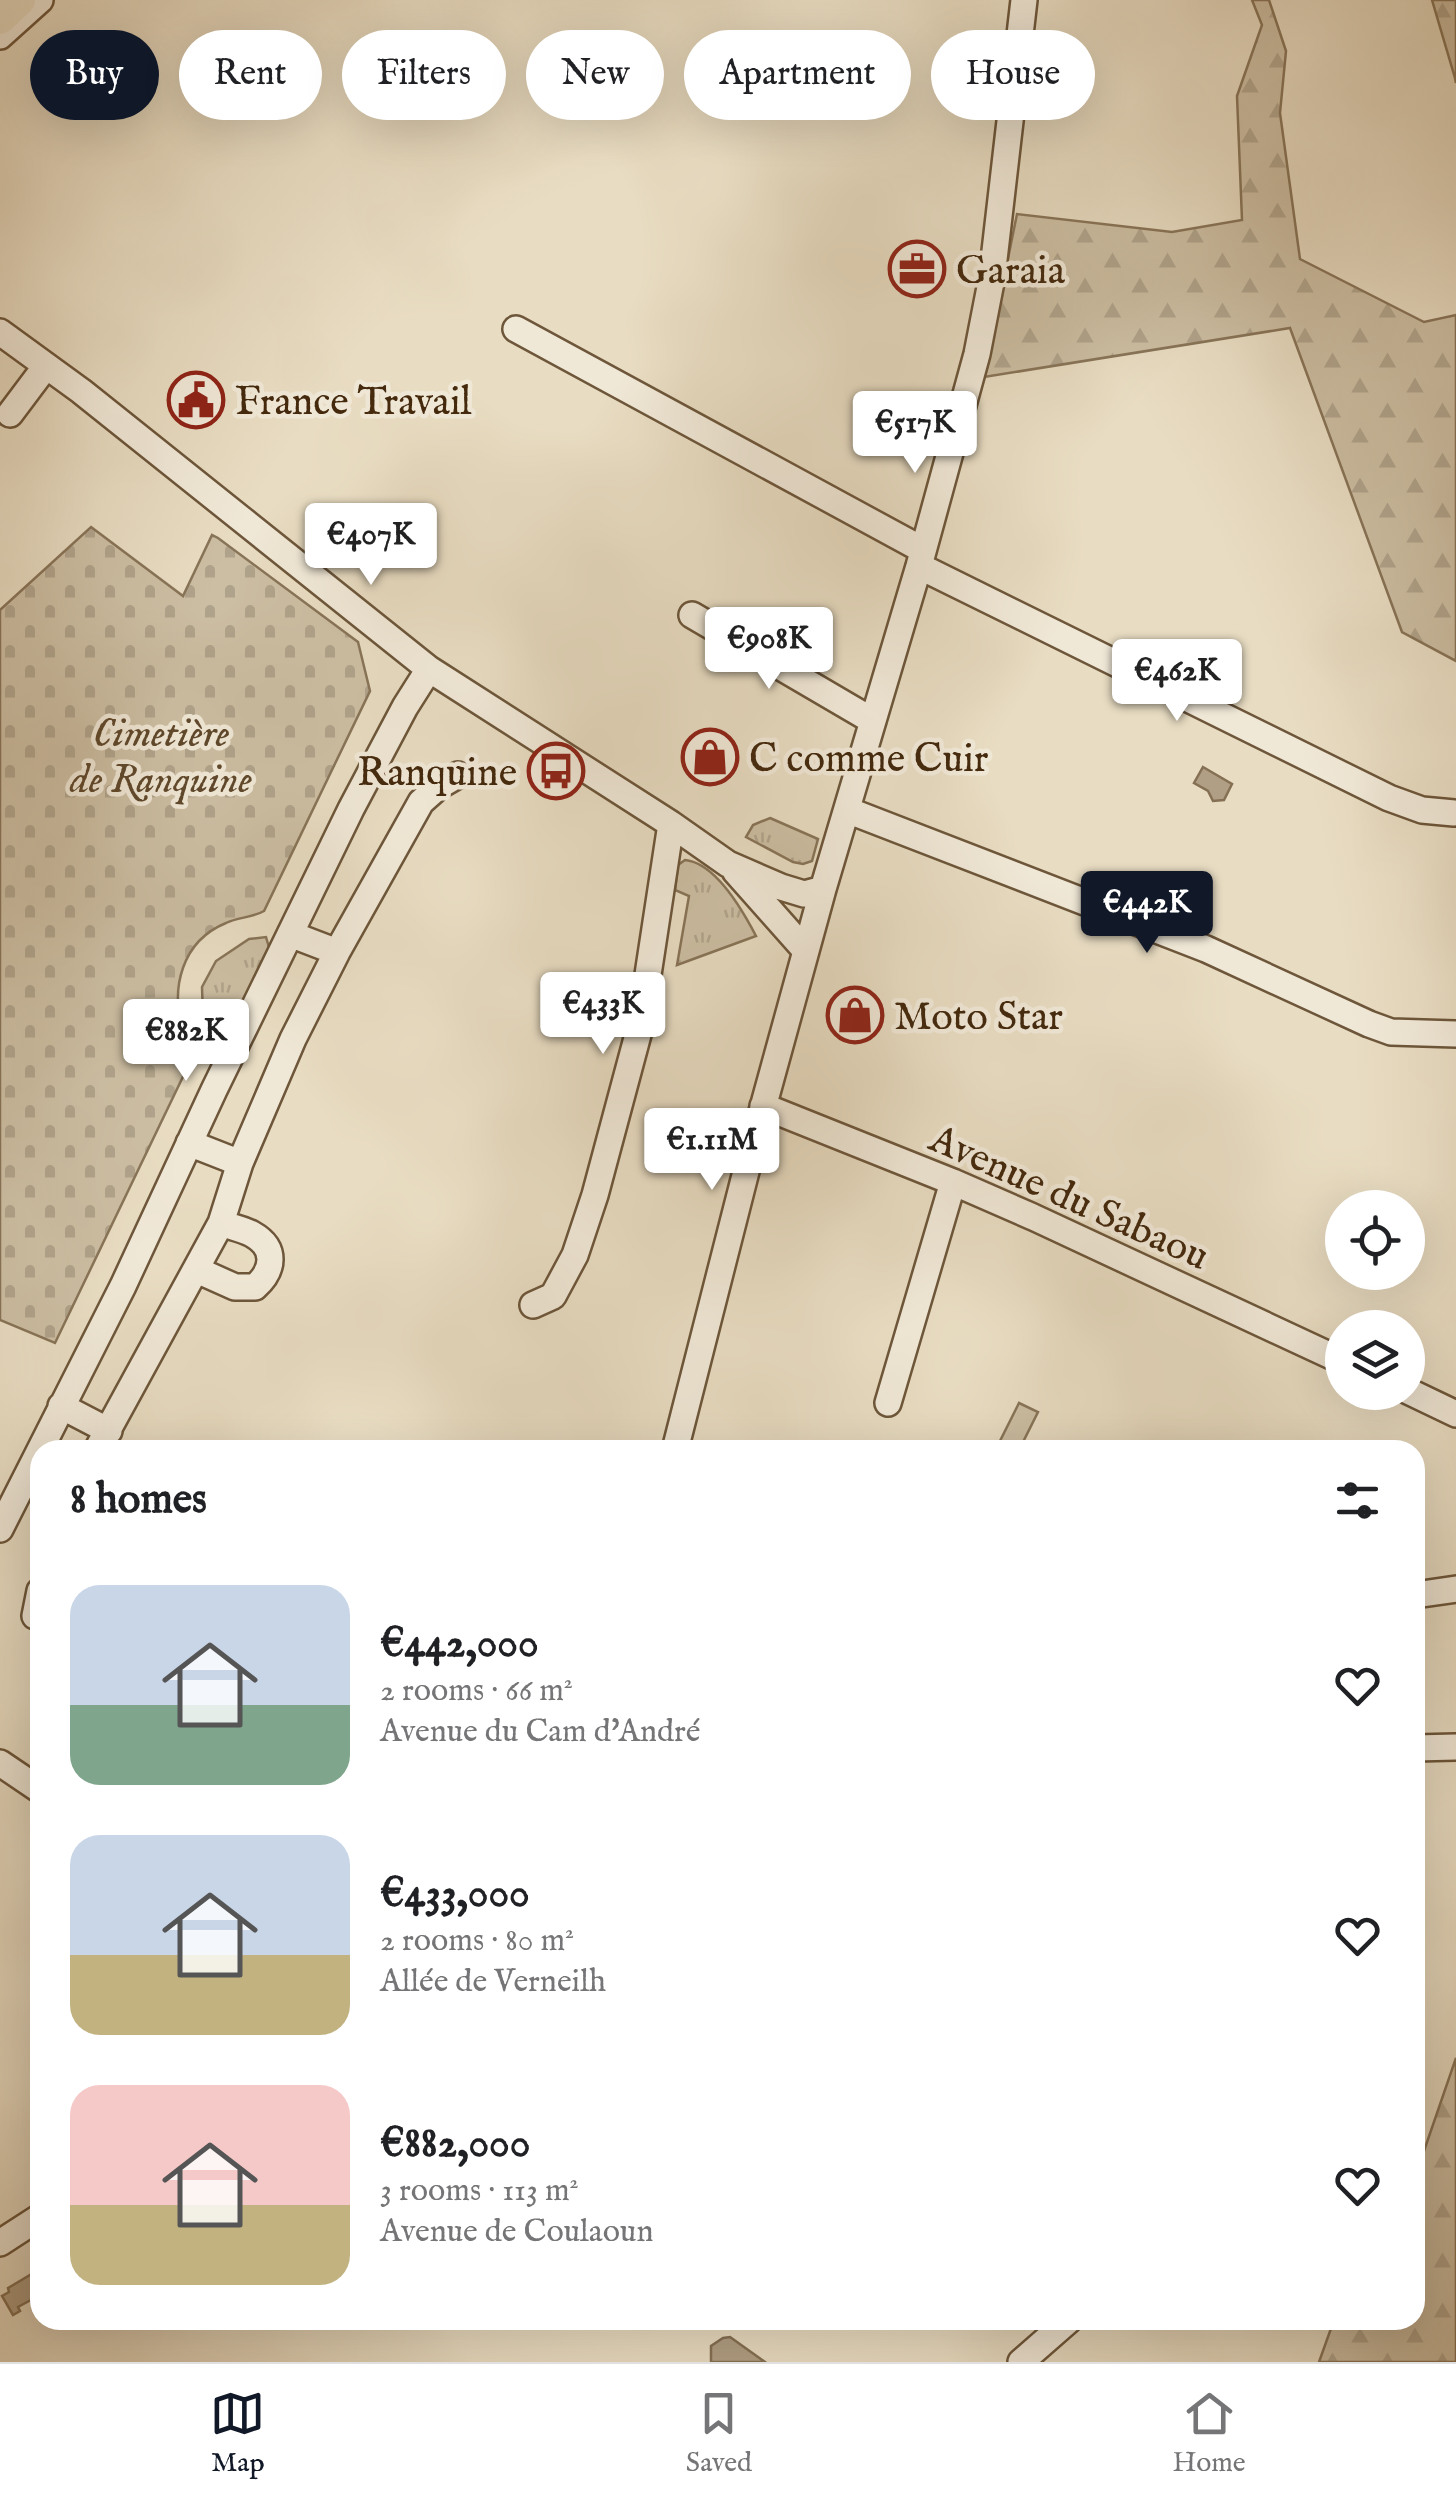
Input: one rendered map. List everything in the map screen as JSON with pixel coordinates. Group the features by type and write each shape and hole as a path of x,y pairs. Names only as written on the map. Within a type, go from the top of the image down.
{"main road":[{"path":"0,18 19,0"}],"street":[{"path":"0,36 40,0"},
{"path":"679,1440 763,1106 977,354 992,277 1024,0"},
{"path":"516,329 921,558 1389,798 1422,810 1454,813"},
{"path":"3,341 46,366 429,669 728,864 804,894 823,889"},
{"path":"10,414 46,366"},
{"path":"692,615 873,720"},
{"path":"44,1440 123,1286 351,809 429,669"},
{"path":"61,1406 103,1440 221,1222 240,1163 293,1039 337,952 421,802 458,775"},
{"path":"847,810 1206,949 1369,1024 1391,1032 1456,1034"},
{"path":"533,1305 553,1296 575,1254 595,1195 640,1028 670,824"},
{"path":"728,864 806,951"},
{"path":"290,934 337,952"},
{"name":"Avenue du Sabaou","path":"763,1106 953,1182 1325,1353"},
{"path":"189,1143 240,1163"},
{"path":"888,1404 953,1182"},
{"path":"196,1270 235,1287 255,1287 268,1274 270,1255 262,1242 221,1222"},
{"path":"1425,1400 1456,1414"},
{"path":"0,1529 30,1469"},
{"path":"1425,1594 1456,1589"},
{"path":"1425,1748 1456,1747"},
{"path":"0,1762 30,1783"},
{"path":"0,2243 30,2223"},
{"path":"1021,2362 1058,2330"}],"green space":[{"path":"1252,0 1269,0 1286,51 1280,113 1300,259 1424,322 1456,315 1456,661 1402,632 1290,328 984,377 1017,214 1172,232 1242,220 1237,96 1262,25"},
{"path":"1432,0 1456,0 1456,83 1455,78"},
{"name":"Cimetière de Ranquine","path":"91,527 183,596 212,535 218,538 358,642 370,691 264,911 211,931 199,941 183,968 179,1014 193,1052 190,1062 55,1343 0,1320 0,610"},
{"path":"770,818 818,839 812,861 793,862 746,837 753,825"},
{"path":"685,860 718,879 756,936 677,965 689,896 675,890 678,865"},
{"path":"266,937 270,951 230,1034 220,1034 203,1017 202,987 216,961 249,939"},
{"path":"1019,1403 1038,1412 1024,1440 1000,1440"},
{"path":"1456,2058 1456,2362 1319,2362 1330,2330 1425,2330 1425,2148"}],"shaded area":[{"path":"1203,767 1232,784 1224,800 1213,801 1208,791 1194,783"},
{"path":"30,2275 30,2300 13,2315 2,2296 9,2292 8,2288"},
{"path":"730,2337 765,2362 711,2362 711,2346"}],"place":[{"name":"Garaia","path":"917,269"},
{"name":"France Travail","path":"196,400"},
{"name":"C comme Cuir","path":"710,757"},
{"name":"Ranquine","path":"556,771"},
{"name":"Moto Star","path":"855,1015"}]}
